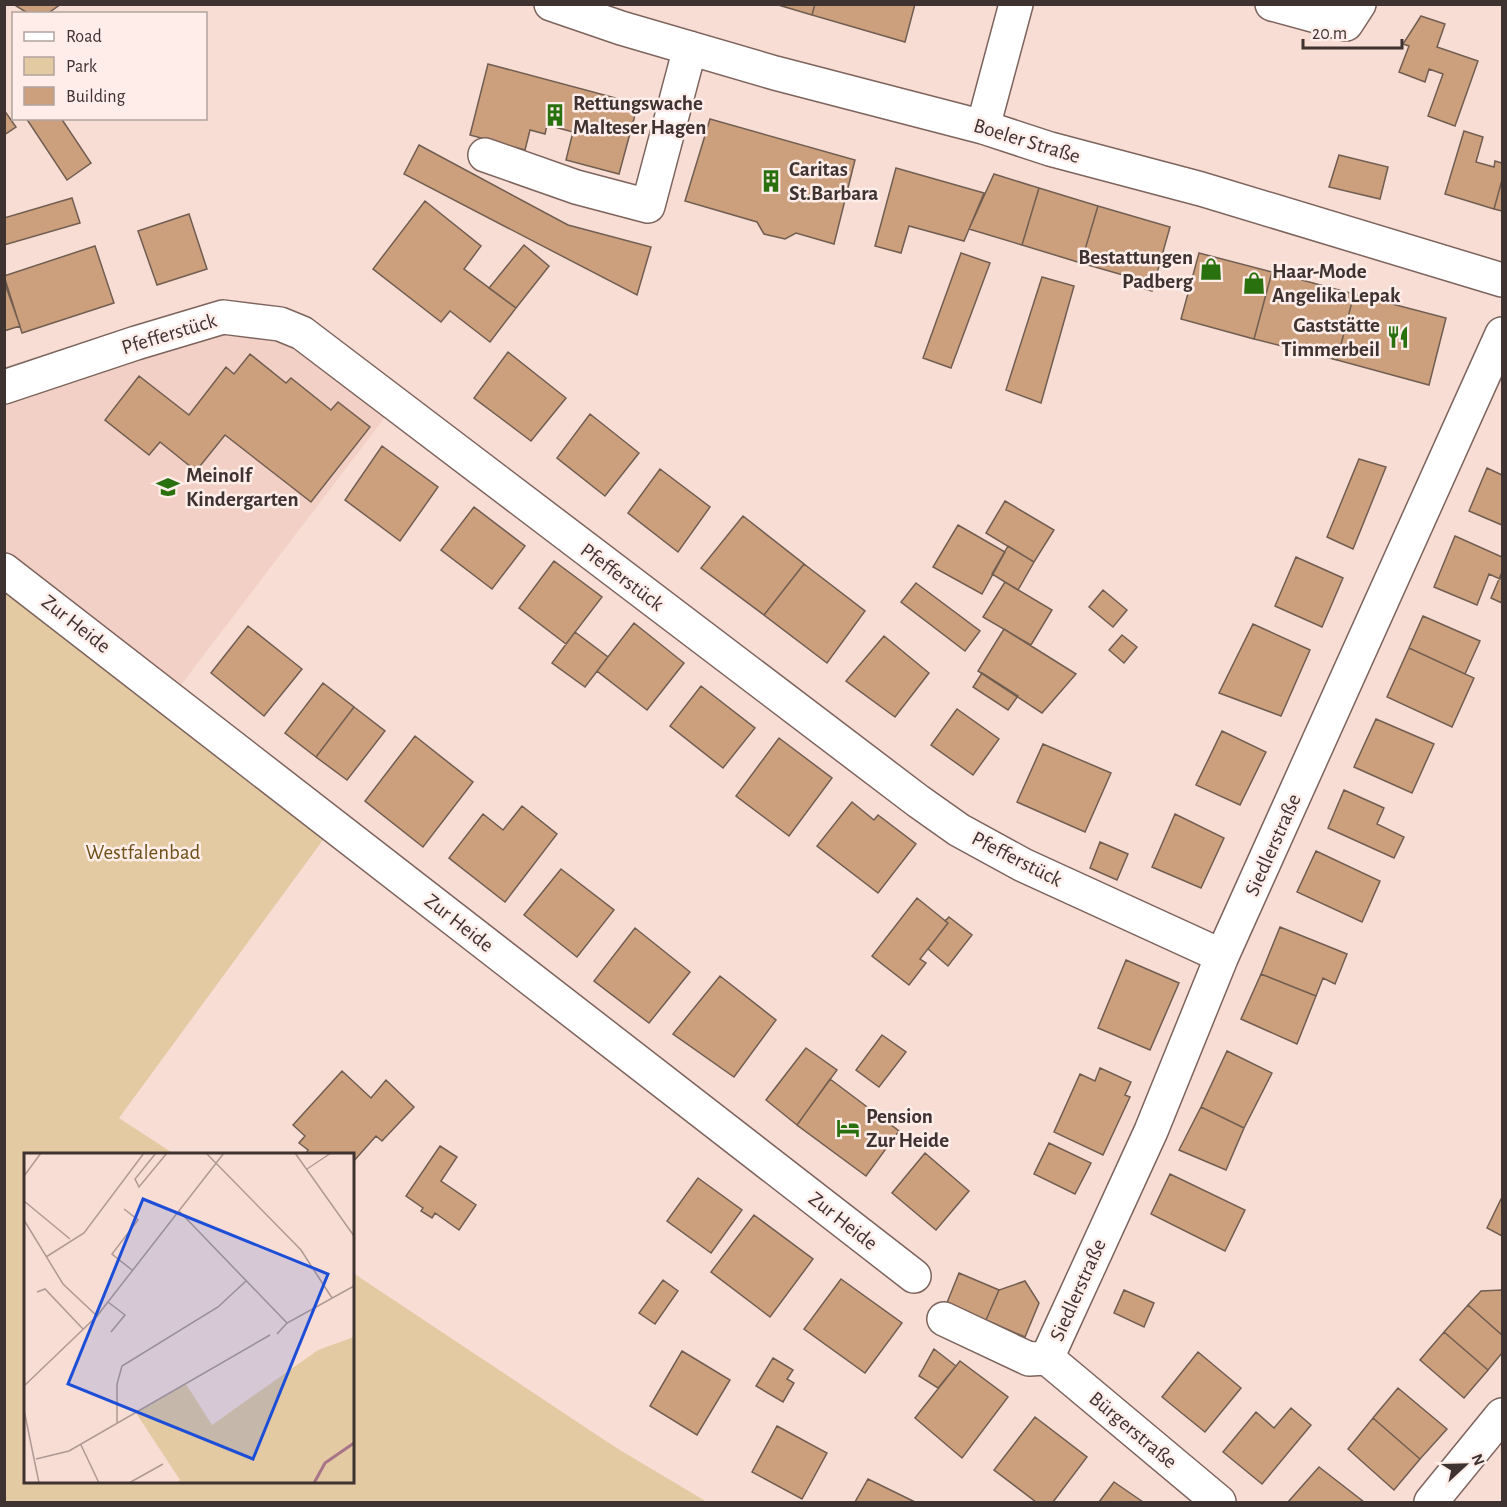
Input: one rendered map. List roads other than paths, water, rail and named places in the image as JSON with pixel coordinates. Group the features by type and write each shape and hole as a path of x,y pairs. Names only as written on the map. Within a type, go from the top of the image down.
{"street":[{"path":"983,127 1016,4"},
{"path":"1272,4 1346,24 1359,4"},
{"name":"Boeler Straße","path":"556,5 621,28 775,73 983,127 1050,149 1201,189 1503,280"},
{"path":"485,155 576,187 648,206 690,48"},
{"name":"Pfefferstück","path":"4,387 223,317 280,324 302,333 959,830 1023,865 1222,956"},
{"name":"Siedlerstraße","path":"1047,1358 1150,1131 1222,956 1503,334"},
{"name":"Zur Heide","path":"4,570 914,1276"},
{"path":"944,1319 1029,1359 1047,1358"},
{"name":"Bürgerstraße","path":"1047,1358 1219,1503"},
{"path":"1431,1503 1503,1415"}],"place":[{"name":"Rettungswache Malteser Hagen","path":"555,115"},
{"name":"Caritas St.Barbara","path":"771,181"},
{"name":"Bestattungen Padberg","path":"1211,269"},
{"name":"Haar-Mode Angelika Lepak","path":"1254,283"},
{"name":"Gaststätte Timmerbeil","path":"1398,337"},
{"name":"Meinolf Kindergarten","path":"168,487"},
{"name":"Pension Zur Heide","path":"848,1128"}],"park label":[{"name":"Westfalenbad","path":"143,852"}]}
